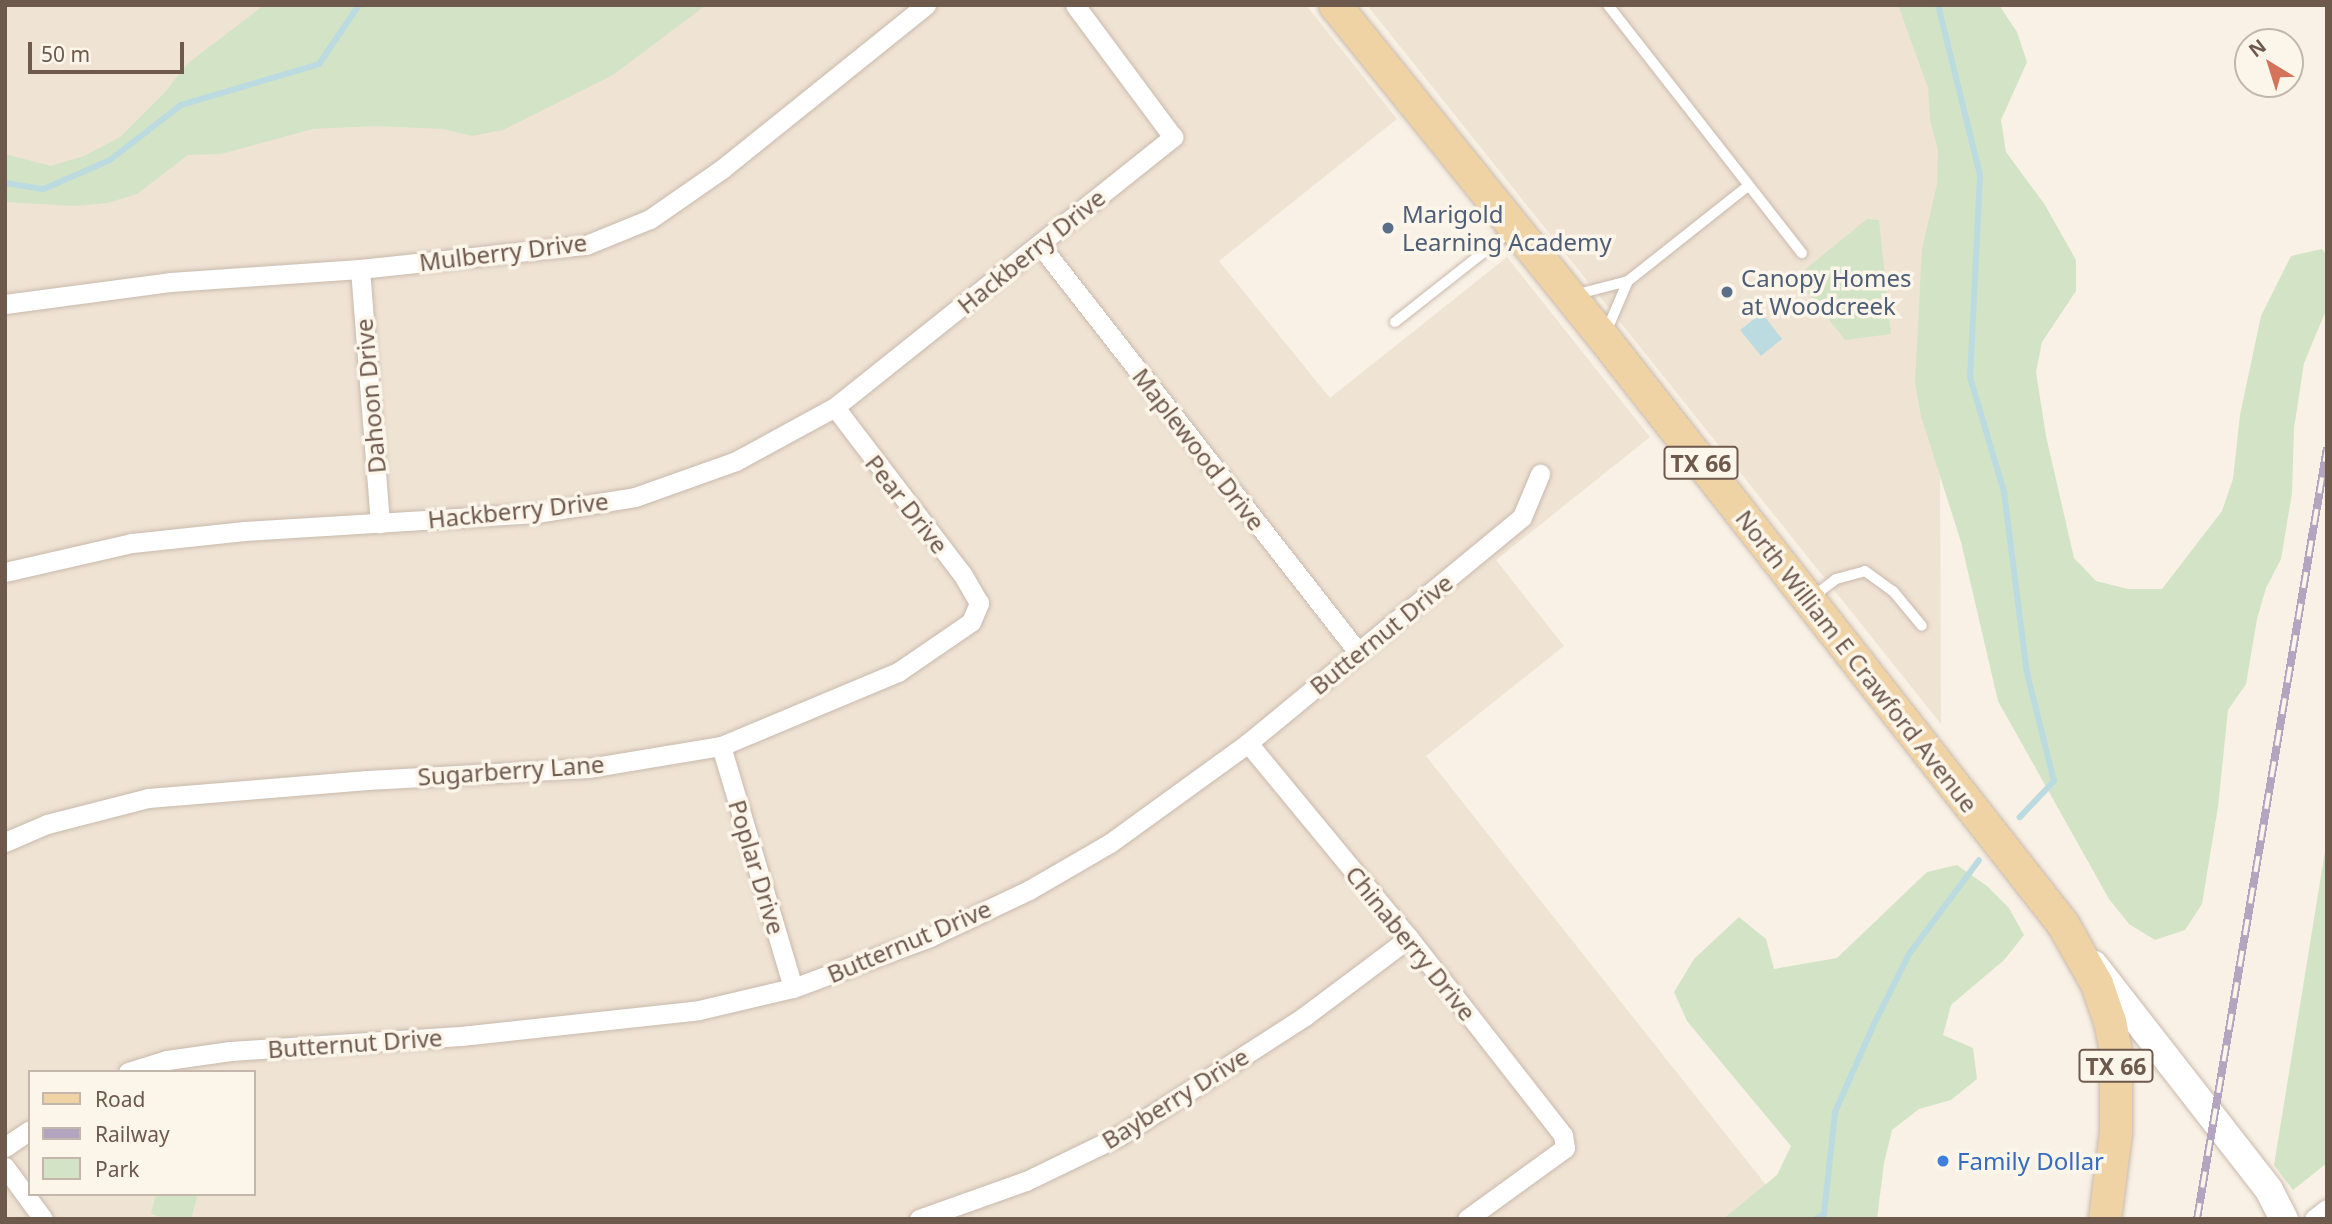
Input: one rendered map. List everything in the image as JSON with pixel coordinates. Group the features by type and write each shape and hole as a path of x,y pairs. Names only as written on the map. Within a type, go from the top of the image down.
{"main road":[{"name":"North William E Crawford Avenue","path":"1335,5 1570,295 2063,923"},
{"name":"TX 66","path":"2063,923 2097,984 2110,1021 2116,1052 2116,1133 2105,1219"},
{"path":"2063,923 2269,1190 2284,1219"}],"street":[{"name":"Mulberry Drive","path":"5,304 170,282 360,269 586,245 650,219 722,169 926,5"},
{"name":"Hackberry Drive","path":"5,572 132,543 244,531 536,513 635,497 736,461 835,407 1173,137 1076,5"},
{"name":"Maplewood Drive","path":"1040,245 1359,652"},
{"name":"Dahoon Drive","path":"360,269 380,523"},
{"name":"Pear Drive","path":"835,407 962,574 979,603"},
{"name":"Butternut Drive","path":"134,1070 167,1060 230,1051 461,1036 699,1010 793,988 930,937 1029,890 1110,843 1248,743 1522,517 1540,474"},
{"name":"Sugarberry Lane","path":"5,842 47,824 148,798 419,776 588,768 721,746 898,672 971,622 979,603"},
{"name":"Chinaberry Drive","path":"1248,743 1409,938 1563,1135 1565,1148 1466,1219"},
{"name":"Poplar Drive","path":"721,746 793,988"},
{"name":"Bayberry Drive","path":"919,1219 1026,1181 1119,1136 1305,1016 1409,938"},
{"path":"5,1147 28,1131"},
{"path":"5,1167 43,1219"},
{"path":"2314,1219 2327,1209"}],"lane":[{"path":"1608,5 1802,253"},
{"path":"1570,295 1628,282 1749,185"},
{"path":"1395,322 1515,228"},
{"path":"1603,337 1628,282"},
{"path":"1808,600 1836,579 1865,571 1894,592 1922,625"}],"shaded area":[{"path":"5,5 1306,5 1397,119 1219,261 1330,398 1507,257 1650,437 1496,560 1564,646 1426,756 1793,1219 5,1219"},
{"name":"Canopy Homes at Woodcreek","path":"1367,5 1938,5 1941,724"}],"green space":[{"path":"264,5 706,5 613,75 503,130 472,136 443,129 376,126 313,129 221,154 188,155 137,194 107,203 75,206 5,202 5,154 51,166 84,156 120,137 166,91 187,64"},
{"path":"1898,5 1999,5 2017,32 2027,62 2001,120 2006,152 2045,205 2076,260 2076,291 2042,342 2036,372 2046,436 2074,558 2096,581 2128,589 2162,589 2222,511 2233,479 2240,415 2261,316 2291,256 2322,249 2327,256 2327,308 2304,363 2294,428 2292,493 2281,559 2266,588 2257,619 2246,684 2228,710 2218,807 2202,904 2185,930 2155,940 2129,924 2109,899 1998,701 1961,542 1921,416 1915,383 1922,249 1937,184 1938,150 1930,120 1928,88"},
{"path":"1867,219 1879,220 1891,334 1845,340 1796,277"},
{"path":"2327,839 2327,1163 2293,1190 2274,1165"},
{"path":"1957,865 1987,886 2009,908 2024,935 2004,960 1951,1005 1943,1035 1973,1048 1977,1079 1951,1100 1919,1109 1892,1130 1884,1163 1877,1219 1723,1219 1777,1175 1791,1146 1687,1021 1674,992 1694,959 1739,917 1766,939 1774,969 1837,958 1927,872"},
{"path":"156,1196 197,1196 191,1219 167,1219 151,1214"}],"water":[{"path":"1762,313 1782,339 1761,356 1740,330"}],"waterway":[{"path":"5,183 44,189 110,160 181,105 319,64 359,5"},
{"path":"1938,5 1980,175 1970,377 2004,492 2027,673 2054,781 2020,817"},
{"path":"1816,1219 1824,1214 1835,1112 1874,1024 1909,954 1979,860"}],"railway":[{"path":"2197,1219 2327,448"}],"place":[{"name":"Marigold Learning Academy","path":"1388,228"},
{"name":"Canopy Homes at Woodcreek","path":"1727,292"},
{"name":"Family Dollar","path":"1943,1161"}]}
